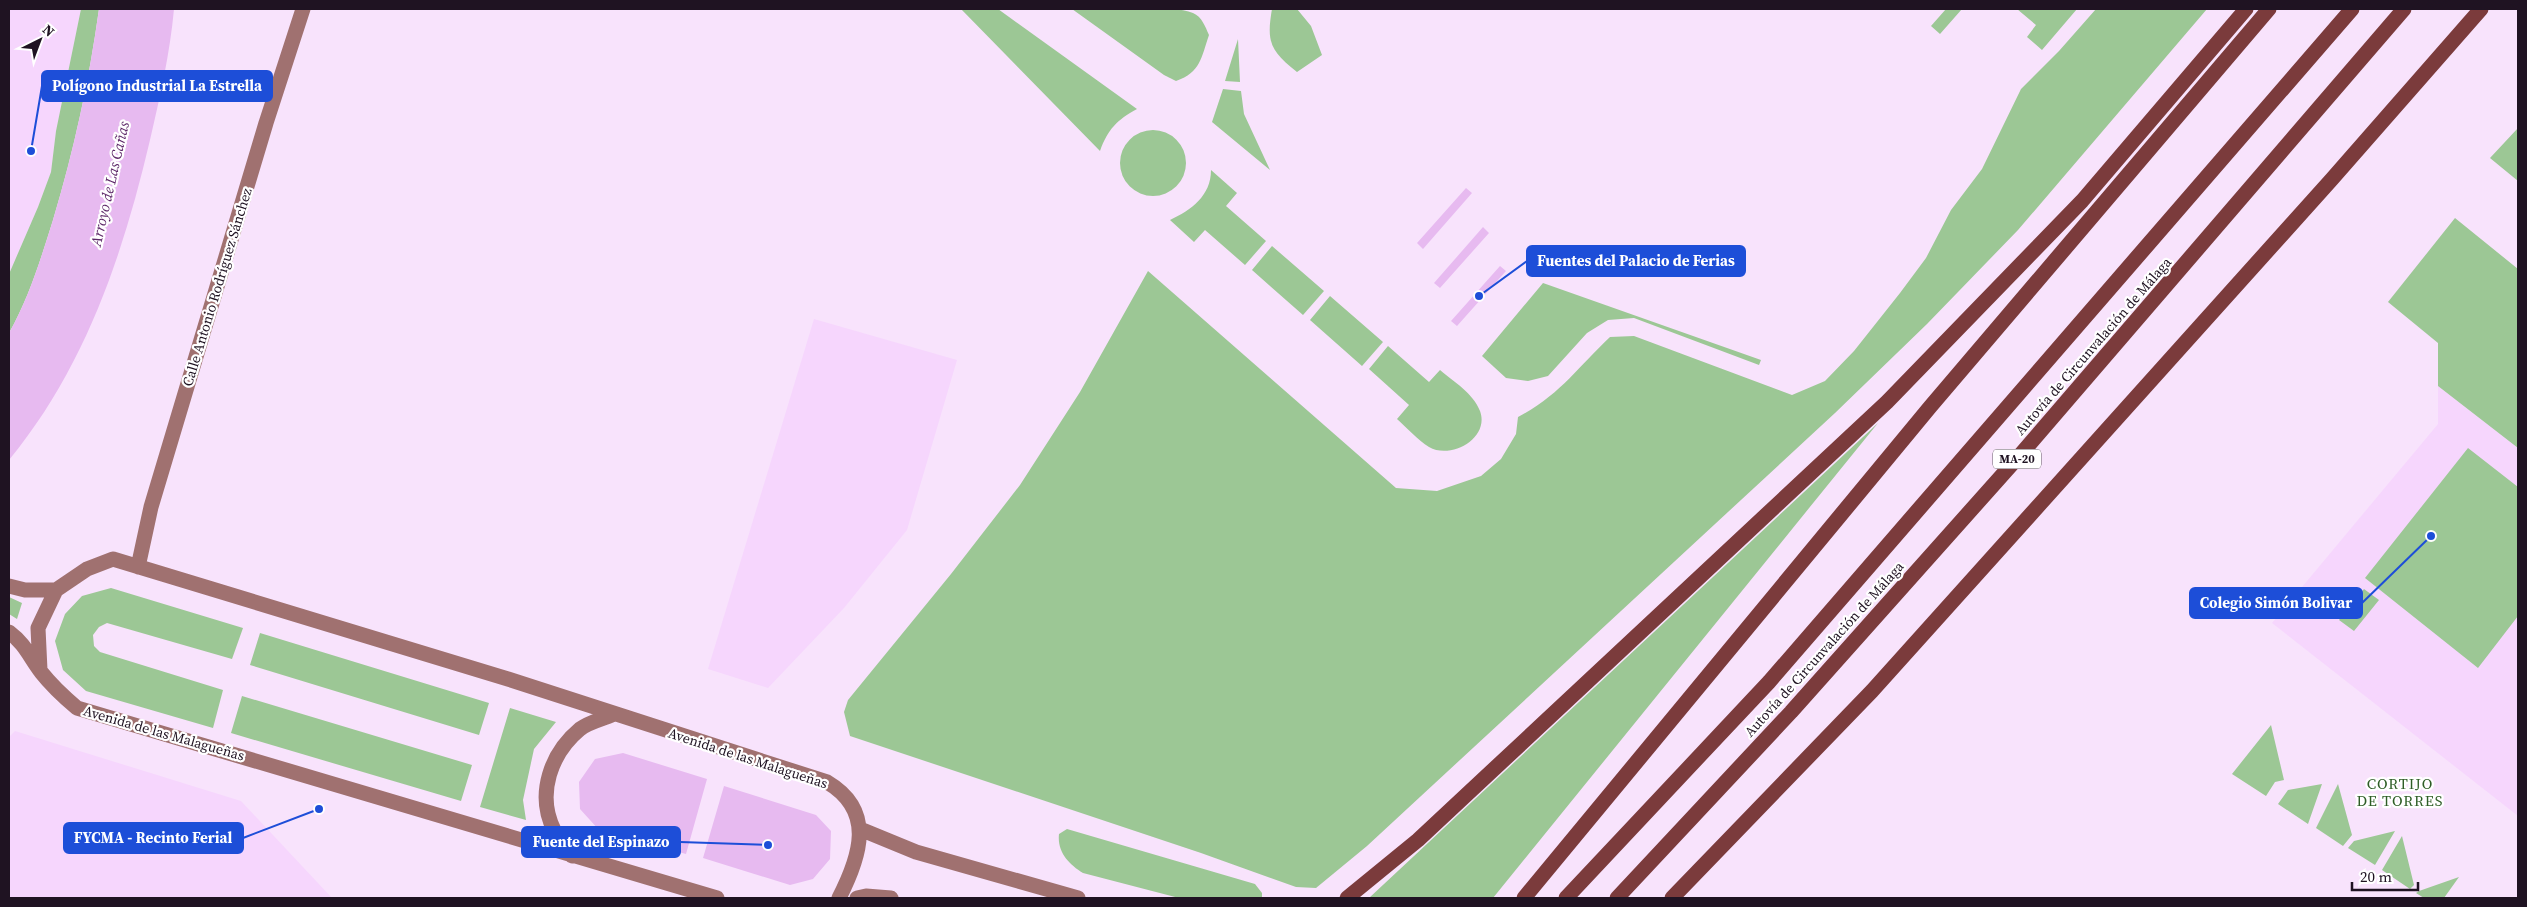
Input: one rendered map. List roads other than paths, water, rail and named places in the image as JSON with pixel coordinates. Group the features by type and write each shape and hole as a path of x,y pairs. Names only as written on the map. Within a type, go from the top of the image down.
{"highway":[{"path":"1347,898 1418,840 1887,402 2082,201 2246,9"},
{"path":"1524,898 1930,407 2269,9"},
{"name":"Autovía de Circunvalación de Málaga","path":"1566,898 1769,682 2352,9"},
{"name":"Autovía de Circunvalación de Málaga","path":"1617,898 1791,712 2014,461 2404,9"},
{"path":"1672,898 1872,691 2319,194 2481,9"}],"main road":[{"name":"Calle Antonio Rodríguez Sánchez","path":"138,567 154,498 303,9"},
{"name":"Avenida de las Malagueñas","path":"717,898 78,708 57,691 40,670 38,628 56,590 87,568 113,559 508,679 612,715 726,748 827,782 835,787 855,808 860,829 859,852 839,898"},
{"path":"9,586 25,590 56,590"},
{"path":"9,632 22,642 40,670"},
{"path":"572,856 554,829 550,815 546,800 549,771 560,750 582,728 612,715"},
{"path":"860,829 916,852 1078,898"},
{"path":"857,898 866,896 891,898"}],"water":[{"name":"Arroyo de Las Cañas","path":"99,9 174,9 164,75 150,140 127,226 114,268 98,309 80,349 59,387 36,425 9,460 9,333 23,306 34,278 61,194 91,62"},
{"path":"1466,188 1472,193 1423,249 1417,243"},
{"path":"1483,227 1489,233 1440,288 1434,283"},
{"path":"1500,266 1506,271 1457,326 1451,321"},
{"path":"623,753 707,779 686,854 599,830 580,809 579,782 595,759"},
{"path":"724,786 816,815 831,831 830,859 813,879 790,885 703,858"}],"place":[{"name":"Polígono Industrial La Estrella","path":"31,151"},
{"name":"Fuentes del Palacio de Ferias","path":"1479,296"},
{"name":"Colegio Simón Bolivar","path":"2431,536"},
{"name":"FYCMA - Recinto Ferial","path":"319,809"},
{"name":"Fuente del Espinazo","path":"768,845"}],"district":[{"name":"CORTIJO DE TORRES","path":"2400,792"}]}
